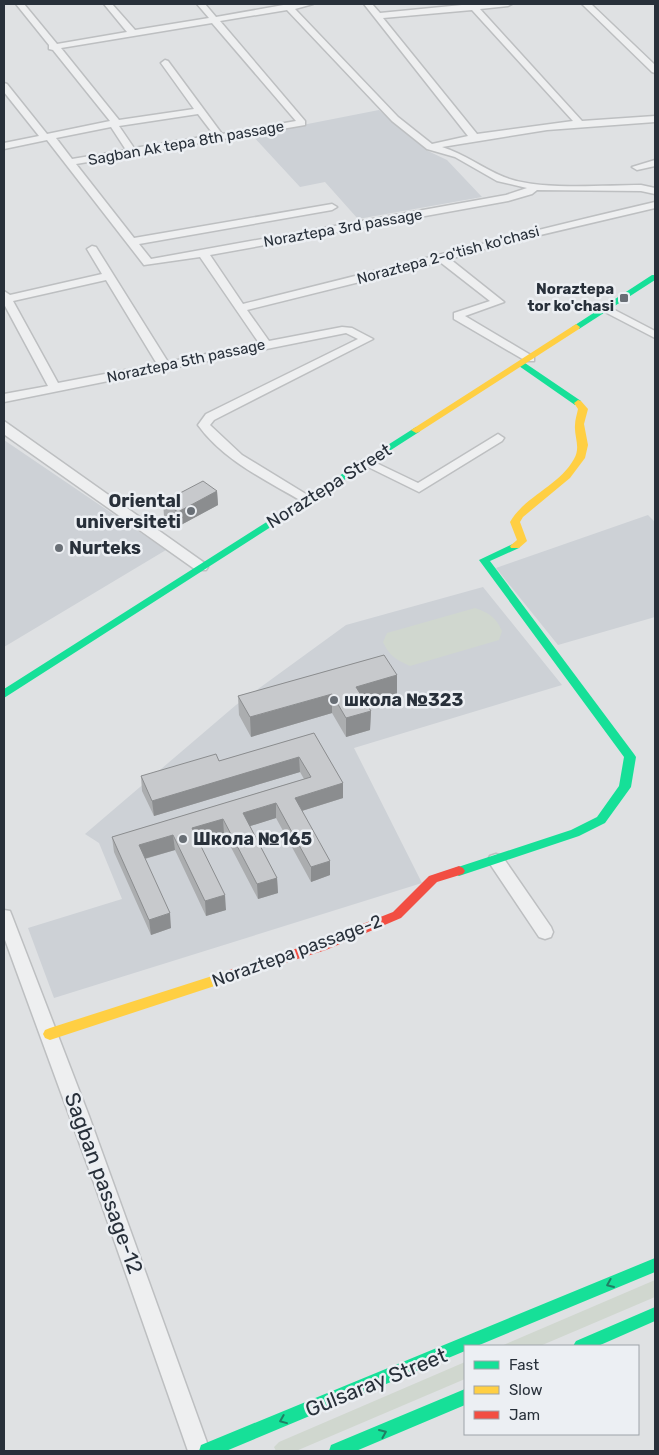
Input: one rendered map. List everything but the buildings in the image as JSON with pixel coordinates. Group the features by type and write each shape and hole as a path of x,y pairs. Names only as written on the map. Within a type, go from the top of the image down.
{"main road":[{"name":"Noraztepa Street","path":"4,694 655,277"},
{"name":"Noraztepa passage-2","path":"50,1034 321,946 397,914 433,879 575,833 601,820 625,787 630,757 484,560 522,541 515,522 519,515 556,485 575,466 583,447 579,426 584,413 583,406 526,361"},
{"name":"Gulsaray Street","path":"207,1451 655,1265"},
{"path":"583,1345 655,1314"},
{"path":"338,1451 464,1397"}],"street":[{"path":"20,4 52,46 113,118 115,121 113,124 132,152"},
{"path":"108,4 133,34"},
{"path":"201,4 216,20"},
{"path":"52,46 309,4"},
{"path":"368,4 473,136"},
{"path":"378,16 508,4"},
{"path":"586,4 655,70"},
{"path":"473,6 580,124"},
{"path":"289,7 395,119 430,147 458,155 501,179 535,187 641,188 655,191"},
{"name":"Sagban Ak tepa 8th passage","path":"71,162 302,123 253,68 216,20"},
{"path":"165,63 220,137"},
{"path":"4,86 71,162 132,242 332,207"},
{"path":"4,146 113,124 199,111"},
{"path":"430,147 473,136 580,124 632,123 655,120"},
{"path":"637,167 655,163"},
{"name":"Noraztepa 3rd passage","path":"132,242 148,263 508,198 528,192 535,187"},
{"name":"Noraztepa 2-o'tish ko'chasi","path":"241,308 442,258 499,241 655,205"},
{"path":"92,249 164,365"},
{"path":"204,253 265,344"},
{"path":"442,258 498,302 458,315 458,317 526,361"},
{"path":"55,388 9,312 5,296 110,276"},
{"path":"607,309 655,334"},
{"name":"Noraztepa 5th passage","path":"4,398 265,344 345,330 368,339 210,417 204,425 213,438 227,449 308,499"},
{"path":"4,425 9,432 200,567"},
{"path":"366,462 419,488 498,438"},
{"path":"496,860 545,932"},
{"name":"Sagban passage-12","path":"4,916 50,1034 199,1451"}],"shaded area":[{"path":"379,110 428,151 447,160 482,197 358,219 325,182 300,187 252,135"},
{"path":"4,440 166,550 4,647"},
{"path":"648,515 655,522 655,617 558,645 496,568"},
{"path":"483,587 562,685 354,748 422,883 54,998 28,928 122,899 99,843 85,834 236,705 346,625"},
{"path":"475,608 495,619 502,631 499,640 410,666 394,657 383,642 387,633"},
{"path":"655,1280 655,1297 542,1345 503,1345"},
{"path":"464,1362 464,1379 296,1451 276,1451 274,1447 279,1442"}],"traffic: fast":[{"path":"576,327 655,277"},
{"path":"522,364 578,403"},
{"path":"4,694 416,430"},
{"path":"459,871 575,833 601,820 625,787 630,757 484,560 515,546"},
{"path":"207,1451 655,1265"},
{"path":"583,1345 655,1314"},
{"path":"337,1451 464,1397"}],"traffic: slow":[{"path":"416,430 576,327"},
{"path":"515,546 522,541 515,522 519,515 567,476 580,458 583,445 579,424 583,409 578,403"},
{"path":"50,1034 234,974"}],"traffic: jam":[{"path":"234,974 321,946 397,915 433,879 459,871"}],"place":[{"name":"Noraztepa tor ko'chasi","path":"624,298"},
{"name":"Oriental universiteti","path":"191,511"},
{"name":"Nurteks","path":"59,548"},
{"name":"школа №323","path":"334,700"},
{"name":"Школа №165","path":"183,839"}]}
